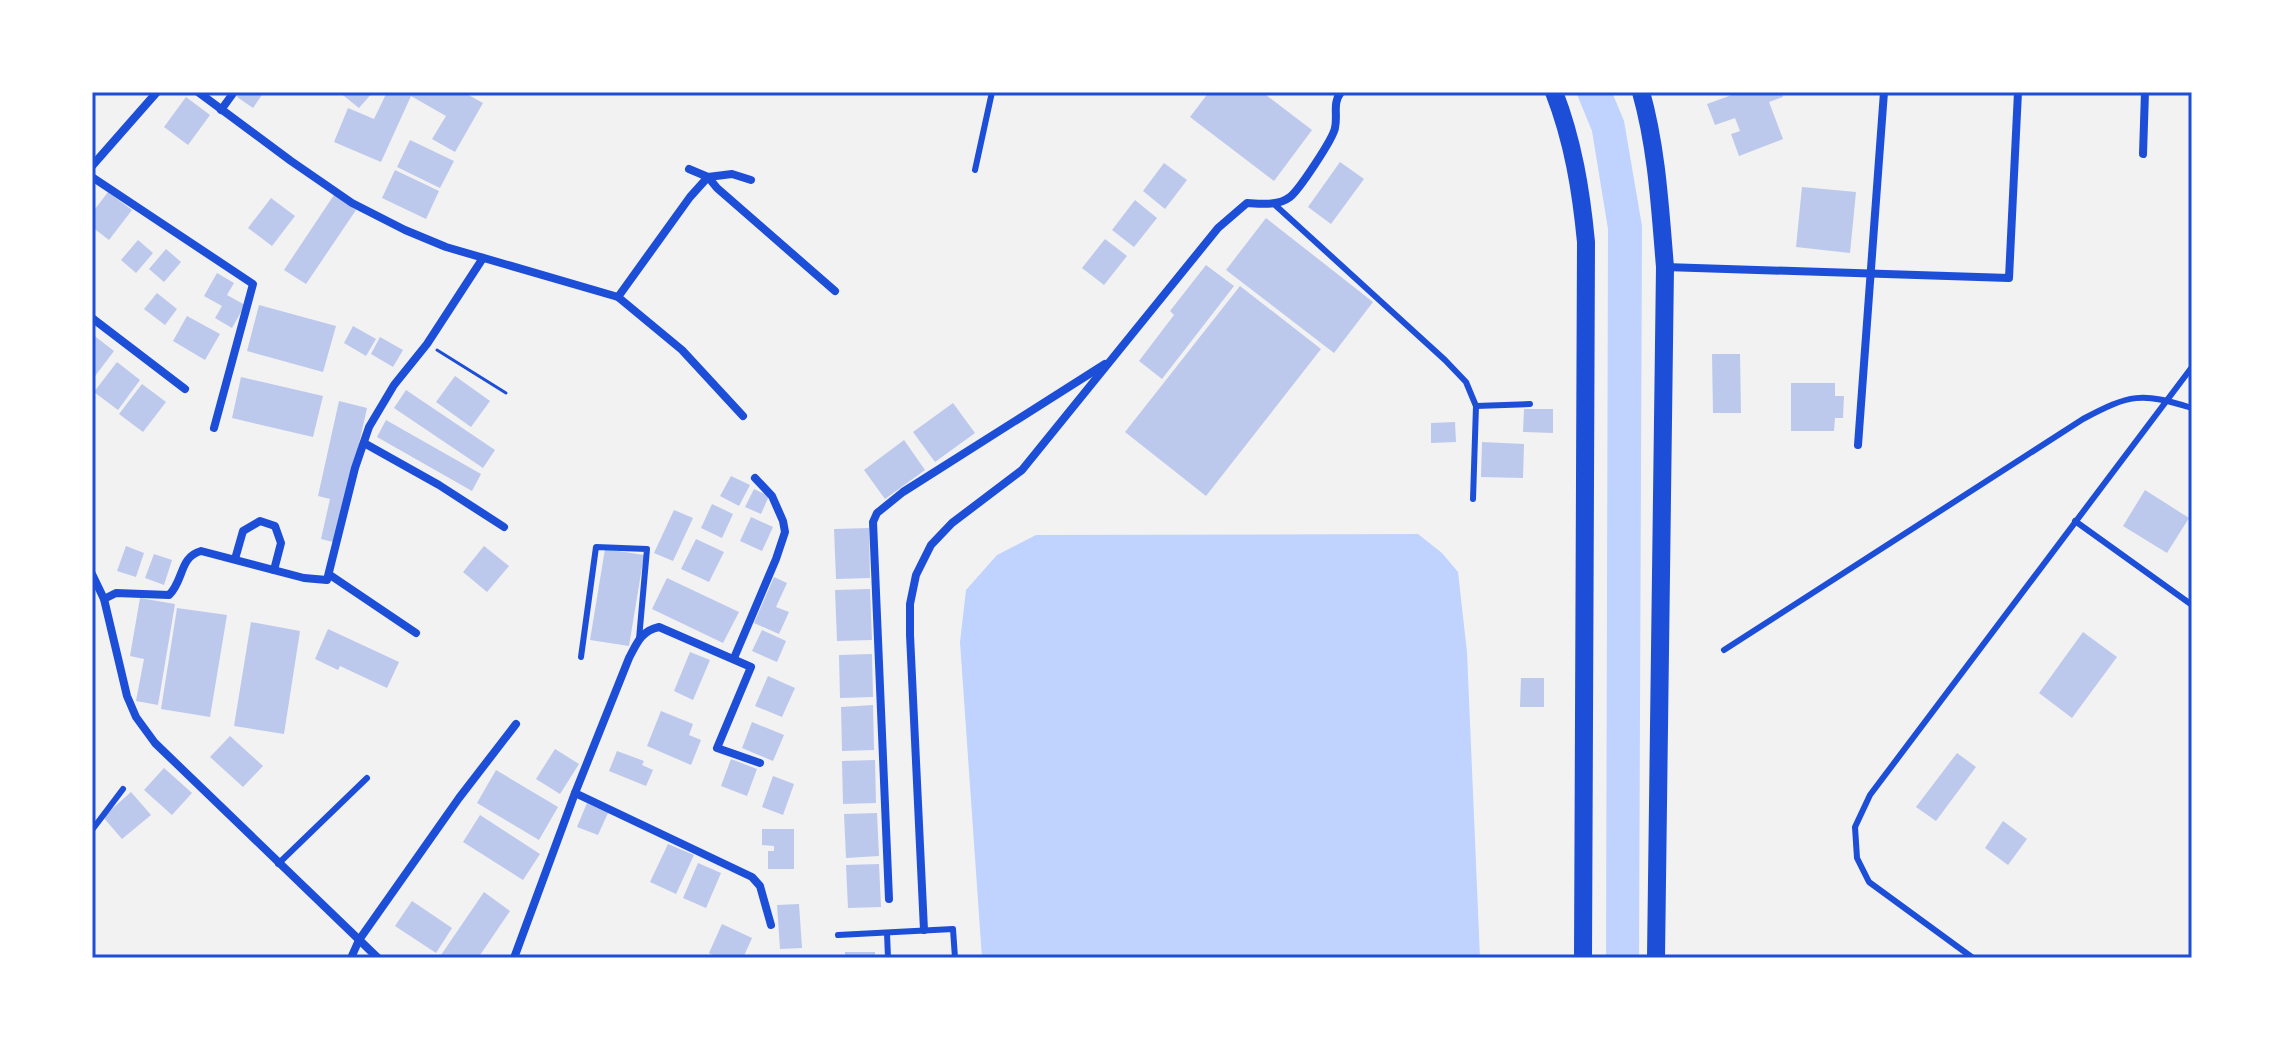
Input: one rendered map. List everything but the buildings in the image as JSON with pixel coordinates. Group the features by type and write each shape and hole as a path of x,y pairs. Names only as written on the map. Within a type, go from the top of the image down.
{"main road":[{"path":"1554,92 1565,121 1580,181 1586,242 1583,958"},
{"path":"1641,92 1658,183 1665,267 1656,958"}],"street":[{"path":"92,166 157,92"},
{"path":"198,92 352,203 405,230 446,247 618,297 682,350 743,416"},
{"path":"221,110 234,92"},
{"path":"924,930 910,635 910,604 916,575 931,545 952,523 1022,470 1218,228 1247,203 1274,204 1291,196 1327,146 1335,129 1335,100 1341,92"},
{"path":"1858,445 1884,92"},
{"path":"1665,267 2009,278 2018,92"},
{"path":"2143,154 2145,92"},
{"path":"689,169 708,177 835,291"},
{"path":"618,297 708,177 732,174 751,180"},
{"path":"92,177 253,284 214,428"},
{"path":"104,599 116,593 169,595 175,590 188,557 201,551 320,581 327,580 355,468 369,427 394,385 427,344 483,258"},
{"path":"92,318 185,389"},
{"path":"889,899 873,522 877,513 903,492 1112,359"},
{"path":"364,443 439,485 504,527"},
{"path":"734,658 785,532 772,496 755,478"},
{"path":"235,559 243,531 260,521 275,526 281,543 274,570"},
{"path":"92,574 104,599 127,696 136,717 155,743 378,958"},
{"path":"330,575 416,633"},
{"path":"514,958 575,793 639,639 649,629 659,627 751,667 717,748 760,763"},
{"path":"351,958 359,940 459,798 516,724"},
{"path":"575,793 752,877 760,886 771,925"}],"lane":[{"path":"975,170 992,92"},
{"path":"1274,204 1466,382 1476,406 1473,499"},
{"path":"1973,958 1869,882 1857,858 1855,827 1870,795 2192,367"},
{"path":"1724,650 2083,419 2130,398 2150,396 2192,408"},
{"path":"1476,406 1530,404"},
{"path":"2075,521 2192,605"},
{"path":"581,657 596,547 647,549 639,639"},
{"path":"278,864 367,778"},
{"path":"92,830 123,789"},
{"path":"838,935 953,929 955,958"},
{"path":"887,933 888,958"}],"path":[{"path":"427,344 506,393"}],"water":[{"path":"1576,92 1612,92 1624,121 1642,226 1639,958 1606,958 1608,229 1592,131"},
{"path":"1418,534 1442,553 1458,572 1467,652 1480,958 982,958 960,642 966,590 997,555 1036,535"}]}
